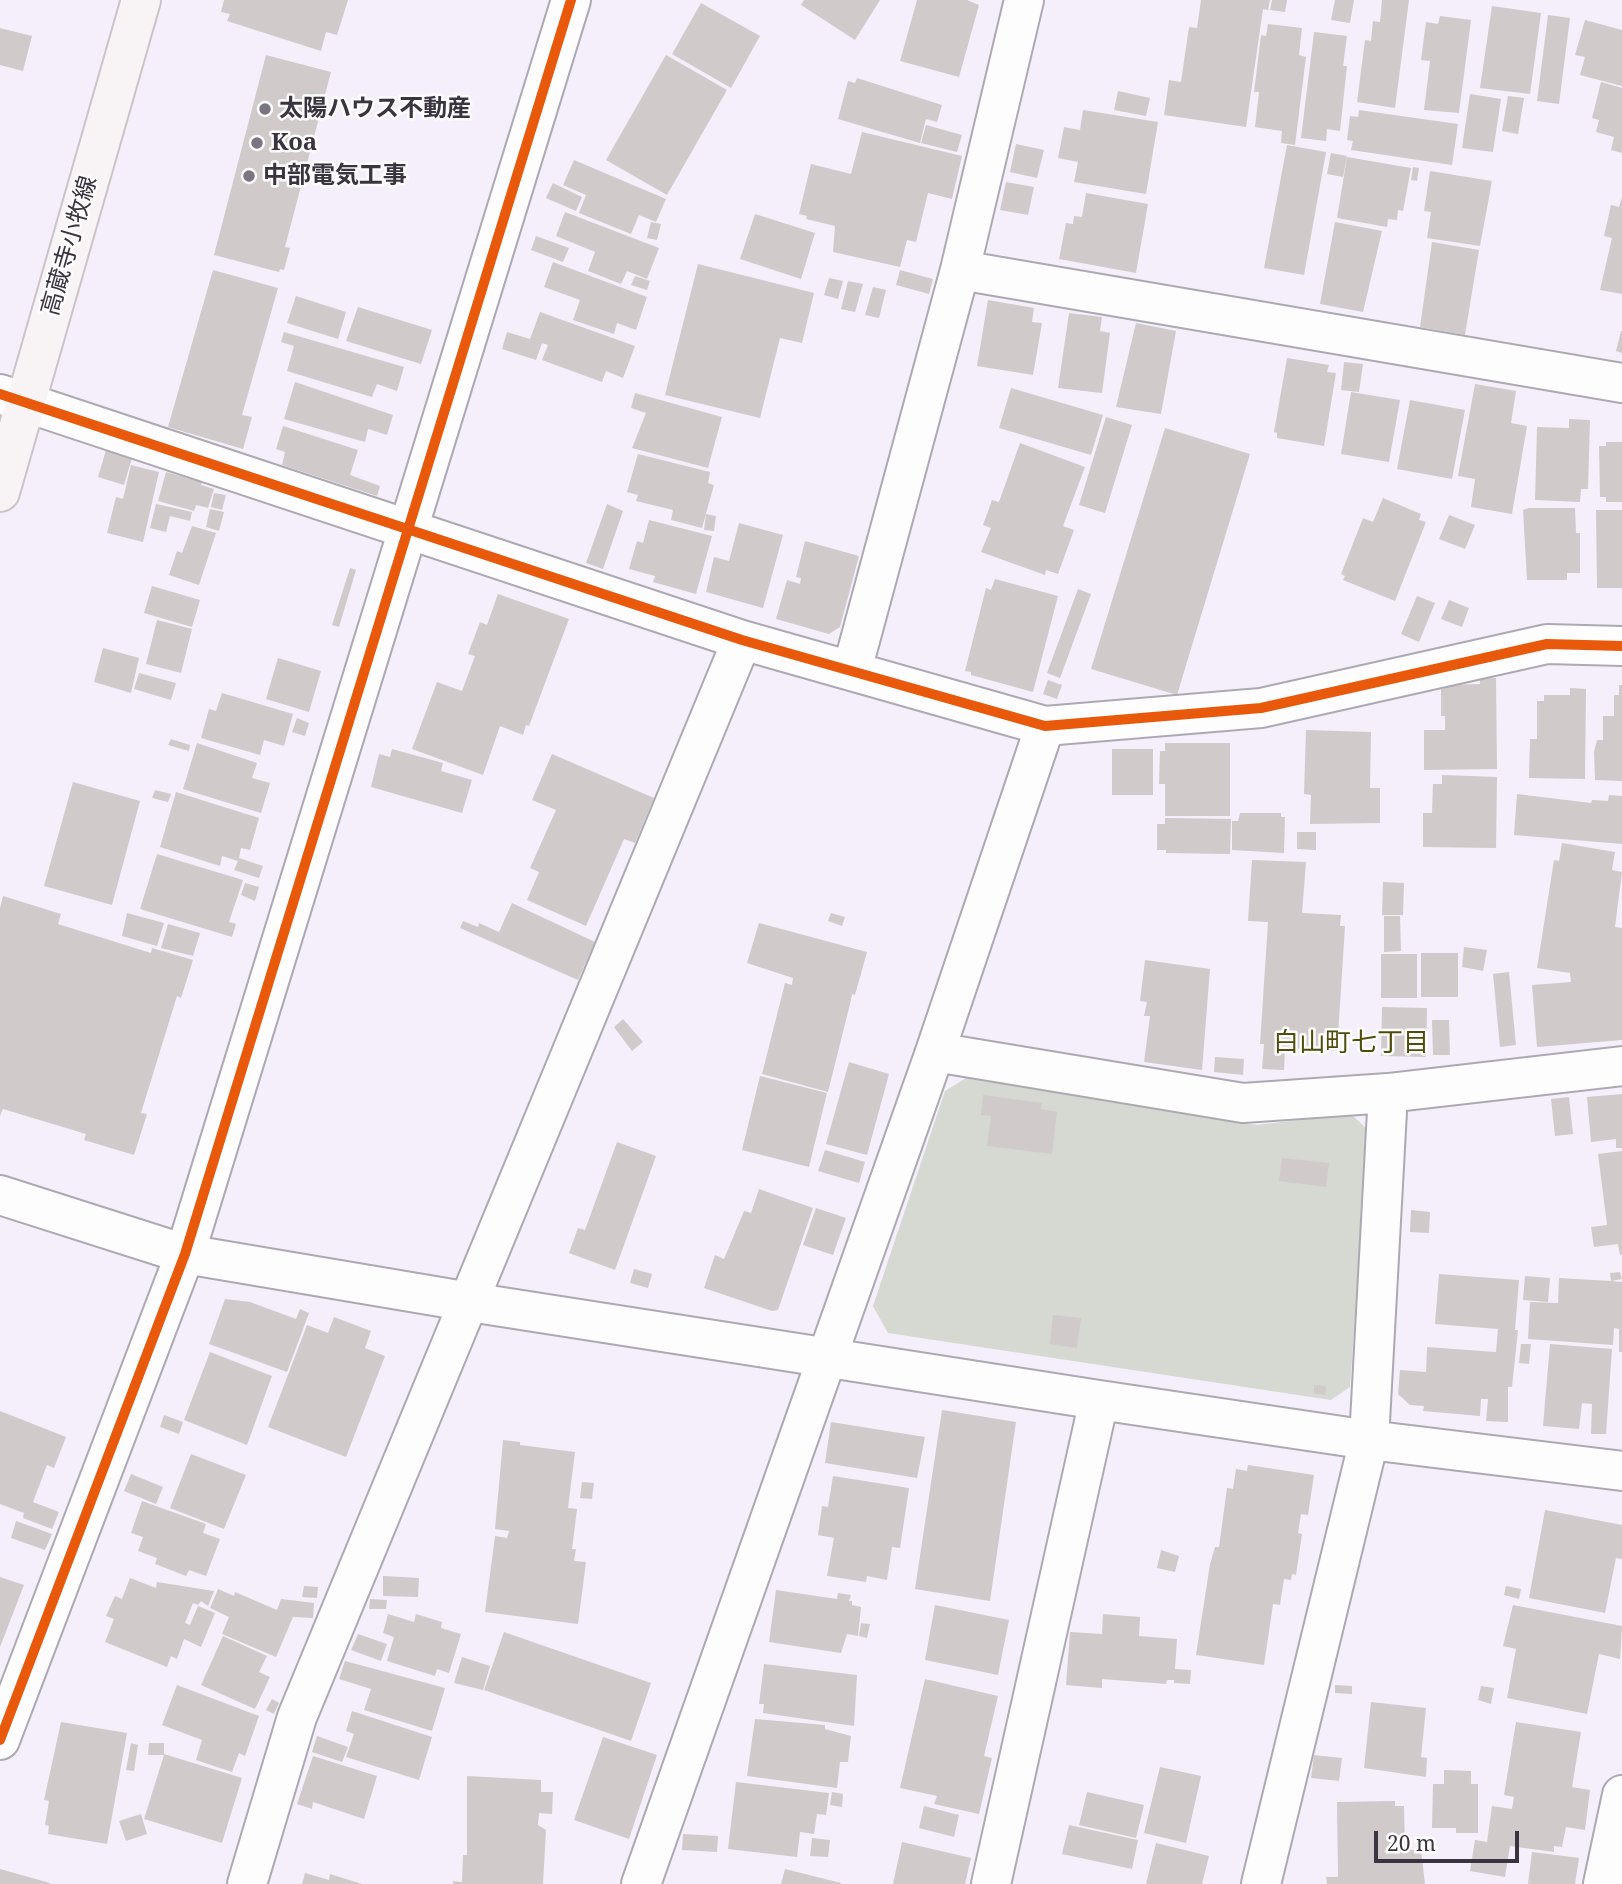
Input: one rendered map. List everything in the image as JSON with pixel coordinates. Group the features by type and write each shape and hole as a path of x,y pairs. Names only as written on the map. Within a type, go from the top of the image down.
{"main road":[{"name":"高蔵寺小牧線","path":"0,492 12,398 141,0"}],"street":[{"path":"0,1740 185,1254 571,0"},
{"path":"852,670 960,270 1024,0"},
{"path":"960,270 1622,383"},
{"path":"12,398 742,640 1045,726 1261,708 1547,644 1622,646"},
{"path":"247,1884 296,1717 742,640"},
{"path":"641,1884 935,1052 1045,726"},
{"path":"935,1052 1243,1103 1388,1094 1622,1066"},
{"path":"1261,1884 1369,1440 1388,1094"},
{"path":"0,1195 185,1254 470,1302 1098,1400 1369,1440 1622,1471"},
{"path":"991,1884 1098,1400"},
{"path":"1603,1884 1622,1795"}],"shaded area":[{"path":"966,1078 1256,1125 1351,1114 1368,1130 1350,1387 1331,1400 888,1333 873,1306 945,1091"}],"building":[{"path":"224,0 348,0 337,35 326,32 321,51 227,21 230,14 221,12"},
{"path":"804,0 880,0 855,40 801,5"},
{"path":"917,0 967,0 979,5 959,77 900,61"},
{"path":"1201,0 1270,0 1268,10 1263,9 1246,127 1164,115 1169,80 1181,82 1189,27 1197,28"},
{"path":"1272,0 1287,0 1285,12 1270,10"},
{"path":"1335,0 1354,0 1350,23 1331,20"},
{"path":"1382,0 1409,0 1395,108 1357,102 1365,40 1371,41 1373,21 1380,22"},
{"path":"701,3 760,36 731,88 672,54"},
{"path":"1492,6 1541,13 1530,94 1480,88"},
{"path":"1548,15 1570,18 1559,104 1537,101"},
{"path":"1440,16 1471,20 1459,113 1424,110 1430,61 1421,60 1426,22 1438,24"},
{"path":"1585,20 1622,30 1622,86 1580,75 1585,57 1575,55"},
{"path":"1268,24 1302,28 1299,55 1306,57 1295,145 1281,143 1282,131 1255,127 1259,92 1254,92 1261,35 1266,36"},
{"path":"0,28 32,36 23,71 0,65"},
{"path":"1314,32 1347,36 1343,66 1347,66 1340,131 1327,129 1326,141 1301,138"},
{"path":"266,55 331,72 285,247 290,248 284,270 280,269 279,272 214,255"},
{"path":"666,55 727,90 667,195 606,160"},
{"path":"857,78 942,105 937,122 926,119 920,143 838,119 848,81 855,83"},
{"path":"1601,82 1622,88 1622,153 1611,150 1614,137 1596,132 1599,120 1592,118"},
{"path":"1118,91 1150,98 1146,116 1114,110"},
{"path":"1470,94 1501,99 1493,152 1462,148"},
{"path":"1508,96 1524,98 1518,134 1502,131"},
{"path":"1083,110 1158,122 1146,194 1074,182 1078,162 1058,158 1064,127 1080,130"},
{"path":"1359,110 1458,124 1452,165 1351,150 1353,141 1347,140 1350,116 1358,117"},
{"path":"926,125 962,135 957,152 921,143"},
{"path":"862,132 962,156 952,199 928,193 916,242 907,240 900,267 833,252 835,226 806,219 807,216 799,214 811,164 851,174"},
{"path":"1016,144 1044,150 1037,178 1010,172"},
{"path":"1287,145 1326,152 1304,275 1264,268"},
{"path":"1331,153 1347,156 1343,177 1327,174"},
{"path":"1347,157 1411,168 1403,211 1398,210 1397,220 1388,219 1387,227 1337,218"},
{"path":"574,160 666,199 656,222 639,215 631,234 579,213 586,195 563,185"},
{"path":"1413,167 1419,168 1417,181 1411,180"},
{"path":"1430,171 1492,181 1480,246 1427,238 1431,212 1424,211"},
{"path":"1006,182 1034,187 1028,215 1000,210"},
{"path":"553,183 582,197 576,211 546,198"},
{"path":"1086,193 1148,204 1136,273 1059,259 1066,223 1073,224 1074,216 1082,217"},
{"path":"1622,197 1622,294 1600,290 1612,238 1604,236 1611,205 1619,207"},
{"path":"565,212 659,248 647,279 627,271 621,284 588,271 595,252 556,236"},
{"path":"755,214 815,233 801,279 740,259"},
{"path":"651,222 661,224 657,240 647,238"},
{"path":"1335,222 1382,231 1363,312 1320,304"},
{"path":"536,236 569,248 563,262 531,250"},
{"path":"1432,242 1479,250 1465,335 1420,327"},
{"path":"553,262 647,297 636,330 617,323 614,334 573,320 580,300 544,287"},
{"path":"698,264 814,293 802,343 780,338 760,418 665,395"},
{"path":"213,270 278,288 242,415 252,417 243,449 168,427"},
{"path":"900,270 933,279 929,294 896,285"},
{"path":"635,276 650,281 647,290 631,285"},
{"path":"829,278 843,281 838,299 824,295"},
{"path":"848,281 863,284 855,312 841,309"},
{"path":"873,287 886,290 879,318 865,315"},
{"path":"296,296 346,312 338,339 287,323"},
{"path":"988,300 1034,308 1032,322 1042,323 1033,375 977,366"},
{"path":"358,307 432,330 421,364 346,341"},
{"path":"540,312 635,346 623,378 606,371 602,382 542,360 548,345 542,343 536,360 502,349 507,332 530,339"},
{"path":"1069,313 1102,317 1100,331 1110,333 1102,393 1058,388"},
{"path":"1136,323 1176,331 1161,414 1116,407"},
{"path":"1622,331 1622,353 1616,351"},
{"path":"284,332 404,367 397,391 377,384 372,397 287,371 294,346 281,342"},
{"path":"1287,358 1329,365 1327,372 1336,373 1324,446 1277,438 1277,433 1274,432"},
{"path":"1344,362 1363,364 1359,392 1341,390"},
{"path":"295,382 393,415 387,435 368,429 365,442 284,419"},
{"path":"1475,384 1516,391 1511,423 1527,426 1512,514 1471,507 1475,479 1458,476"},
{"path":"1011,388 1103,415 1091,455 999,428"},
{"path":"1351,392 1400,400 1389,462 1341,454"},
{"path":"635,393 722,417 708,468 632,448 646,413 631,408"},
{"path":"1410,400 1465,410 1452,479 1397,469"},
{"path":"1106,417 1132,425 1105,513 1079,505"},
{"path":"1569,419 1590,420 1588,489 1581,489 1580,502 1535,500 1537,427 1569,428"},
{"path":"283,426 358,450 350,475 380,486 377,496 282,465 285,452 276,449"},
{"path":"1165,428 1250,454 1177,695 1091,669"},
{"path":"1606,442 1622,442 1622,502 1606,502 1606,497 1600,497 1599,446 1606,446"},
{"path":"1020,443 1085,467 1063,526 1074,530 1058,574 1046,570 1045,575 981,552 991,528 983,525 992,500 999,502"},
{"path":"106,450 132,458 124,485 98,477"},
{"path":"638,454 710,472 708,483 714,485 702,528 671,520 673,510 636,501 638,495 627,492"},
{"path":"131,465 159,472 143,542 107,533 116,497 123,499"},
{"path":"166,472 202,482 201,485 214,489 208,508 196,505 194,511 158,501"},
{"path":"214,493 226,495 222,510 211,507"},
{"path":"1383,498 1421,514 1419,520 1426,522 1395,601 1343,580 1345,576 1341,574 1363,518 1373,522"},
{"path":"156,504 192,512 190,521 170,516 166,532 150,528"},
{"path":"607,504 623,511 603,569 586,563"},
{"path":"1575,508 1576,533 1580,533 1580,573 1567,573 1567,580 1527,580 1523,510"},
{"path":"210,509 224,512 219,531 206,527"},
{"path":"1596,510 1622,510 1622,588 1597,588"},
{"path":"706,514 716,516 714,531 704,530"},
{"path":"1449,515 1475,525 1465,549 1439,539"},
{"path":"649,520 712,536 696,594 653,582 655,576 629,569 637,541 643,543"},
{"path":"739,523 783,535 763,608 706,592 714,557 729,561"},
{"path":"192,526 216,533 199,585 169,575 177,551 182,553"},
{"path":"805,541 859,556 840,627 829,634 776,619 787,580 800,584 801,578 796,577"},
{"path":"350,568 356,570 339,627 332,625"},
{"path":"995,579 1058,596 1033,692 965,671 986,588 991,590"},
{"path":"152,586 200,600 192,627 144,613"},
{"path":"1078,589 1091,594 1060,678 1047,673"},
{"path":"498,594 569,619 529,726 526,725 523,735 500,726 483,775 412,749 437,682 462,691 475,656 468,654 480,622 487,625"},
{"path":"1417,596 1435,603 1419,642 1401,634"},
{"path":"1449,600 1469,608 1462,627 1441,619"},
{"path":"157,620 192,629 181,673 146,664"},
{"path":"103,648 139,658 131,693 94,682"},
{"path":"278,658 321,671 309,712 266,699"},
{"path":"139,673 176,683 171,700 134,689"},
{"path":"1480,678 1496,678 1497,769 1424,770 1424,730 1445,730 1445,716 1441,716 1441,689 1444,689 1444,685 1480,684"},
{"path":"1048,680 1062,685 1057,699 1043,694"},
{"path":"1619,685 1622,685 1622,781 1595,780 1594,752 1597,740 1603,740 1603,716 1614,716 1614,695 1619,695"},
{"path":"1570,688 1586,689 1585,779 1529,778 1530,739 1537,739 1537,701 1544,701 1544,695 1570,695"},
{"path":"222,693 293,714 284,746 264,740 260,755 201,738 209,709 216,711"},
{"path":"297,718 309,723 305,736 292,732"},
{"path":"1306,730 1371,732 1370,788 1380,788 1380,823 1310,824 1311,795 1304,794"},
{"path":"171,739 190,745 189,751 168,745"},
{"path":"197,743 257,763 252,778 270,783 261,813 183,789"},
{"path":"1165,743 1230,743 1230,816 1165,816 1165,784 1159,784 1160,751 1165,751"},
{"path":"392,749 443,763 441,771 472,780 462,813 371,787 379,754 390,757"},
{"path":"1112,749 1153,749 1153,795 1112,795"},
{"path":"552,754 654,798 635,843 624,839 586,926 527,900 539,872 530,868 556,810 532,800"},
{"path":"1442,775 1497,777 1496,848 1423,847 1423,813 1432,813 1433,784 1442,784"},
{"path":"73,782 140,801 112,905 44,886"},
{"path":"155,790 171,794 168,802 152,798"},
{"path":"176,792 259,818 250,850 241,848 239,858 263,866 259,878 234,870 238,861 222,856 220,866 160,847"},
{"path":"1517,794 1591,803 1592,800 1608,801 1609,795 1622,796 1622,844 1514,835"},
{"path":"1240,813 1281,813 1281,817 1285,817 1284,853 1232,850 1232,821 1238,821"},
{"path":"1165,818 1231,819 1230,854 1166,853 1166,850 1157,850 1157,824 1165,824"},
{"path":"1297,832 1316,832 1316,850 1297,849"},
{"path":"1562,843 1615,852 1612,870 1622,872 1615,927 1622,928 1622,1040 1537,1047 1532,985 1571,982 1570,973 1537,968 1554,860 1559,861"},
{"path":"157,854 243,880 229,922 236,924 232,937 140,909"},
{"path":"1252,860 1306,862 1302,913 1341,915 1340,926 1345,926 1337,1051 1285,1048 1284,1070 1262,1069 1264,1044 1260,1044 1268,922 1248,921"},
{"path":"1383,882 1404,883 1403,915 1382,915"},
{"path":"245,883 259,887 255,901 241,895"},
{"path":"3,896 61,914 58,924 151,953 152,948 193,960 181,998 177,996 141,1113 147,1114 134,1155 84,1140 86,1134 3,1109 0,1116 0,908"},
{"path":"512,903 595,942 578,980 460,928 463,921 478,927 479,923 499,932"},
{"path":"127,913 164,923 157,946 122,936"},
{"path":"831,913 845,917 842,926 828,921"},
{"path":"1384,916 1400,916 1401,951 1384,952"},
{"path":"759,923 867,952 855,995 852,994 828,1092 762,1074 785,983 792,985 793,978 747,963"},
{"path":"168,924 200,933 193,956 161,948"},
{"path":"1464,947 1487,950 1483,971 1462,967"},
{"path":"1421,953 1458,953 1458,997 1421,997"},
{"path":"1381,954 1417,954 1417,998 1381,998"},
{"path":"1145,960 1210,969 1202,1070 1144,1062 1150,1016 1144,1016 1147,1002 1140,1001"},
{"path":"1509,972 1516,1045 1500,1047 1493,974"},
{"path":"1382,1007 1427,1008 1426,1057 1381,1056"},
{"path":"623,1019 643,1042 632,1051 614,1027"},
{"path":"1432,1020 1449,1020 1450,1055 1433,1055"},
{"path":"1215,1057 1244,1059 1243,1075 1214,1072"},
{"path":"849,1062 889,1074 867,1155 826,1144"},
{"path":"760,1076 827,1093 809,1167 742,1150"},
{"path":"1622,1094 1622,1148 1616,1148 1616,1139 1591,1142 1587,1097"},
{"path":"983,1095 1042,1103 1041,1109 1057,1112 1052,1154 987,1146 991,1116 981,1115"},
{"path":"1569,1097 1573,1134 1555,1136 1551,1099"},
{"path":"617,1142 656,1156 615,1270 569,1253 578,1228 585,1230"},
{"path":"825,1150 865,1162 859,1183 818,1171"},
{"path":"1622,1151 1620,1255 1618,1244 1594,1247 1591,1227 1607,1225 1598,1154"},
{"path":"1282,1158 1329,1163 1326,1187 1279,1181"},
{"path":"759,1189 813,1208 778,1310 772,1311 704,1288 715,1255 724,1259 744,1211 751,1213"},
{"path":"816,1208 846,1218 833,1255 803,1245"},
{"path":"1411,1210 1430,1212 1429,1233 1410,1232"},
{"path":"634,1269 652,1274 648,1288 630,1283"},
{"path":"1620,1272 1622,1279 1611,1281 1610,1273"},
{"path":"1439,1274 1519,1280 1515,1330 1518,1330 1512,1387 1508,1387 1508,1422 1486,1421 1488,1399 1481,1399 1480,1416 1423,1411 1424,1406 1410,1405 1398,1394 1400,1370 1426,1372 1427,1347 1496,1352 1498,1329 1435,1324"},
{"path":"1525,1276 1550,1278 1548,1302 1523,1300"},
{"path":"1559,1278 1622,1282 1622,1352 1619,1352 1619,1329 1614,1328 1613,1345 1528,1339 1530,1302 1558,1303"},
{"path":"225,1299 250,1302 296,1319 300,1309 309,1313 287,1372 209,1344"},
{"path":"1053,1315 1081,1318 1077,1348 1050,1344"},
{"path":"334,1317 371,1331 365,1348 385,1356 346,1457 268,1427 307,1325 328,1333"},
{"path":"1521,1344 1531,1344 1529,1364 1519,1363"},
{"path":"1550,1344 1612,1349 1606,1434 1591,1434 1592,1404 1582,1403 1579,1429 1543,1426"},
{"path":"210,1352 272,1376 247,1445 184,1420"},
{"path":"1314,1385 1326,1386 1325,1395 1314,1393"},
{"path":"942,1410 1016,1422 990,1601 915,1589"},
{"path":"0,1411 66,1437 54,1468 47,1465 33,1502 59,1512 52,1529 23,1518 24,1513 0,1504"},
{"path":"164,1415 183,1422 179,1434 160,1427"},
{"path":"831,1422 925,1437 917,1478 825,1463"},
{"path":"503,1440 520,1442 520,1445 575,1452 568,1508 577,1509 572,1549 576,1549 574,1561 586,1562 578,1624 485,1612 495,1536 507,1538 509,1531 495,1529"},
{"path":"191,1454 246,1475 224,1529 170,1508"},
{"path":"1248,1465 1314,1475 1308,1515 1301,1514 1298,1533 1302,1534 1296,1575 1292,1574 1291,1580 1284,1579 1280,1605 1273,1604 1264,1665 1196,1655 1210,1564 1215,1547 1219,1547 1227,1488 1233,1489 1236,1469 1247,1471"},
{"path":"131,1474 163,1487 156,1504 124,1491"},
{"path":"833,1476 909,1488 900,1548 892,1547 887,1580 867,1576 866,1582 827,1576 834,1538 818,1535 822,1506 828,1507"},
{"path":"582,1482 594,1483 592,1499 580,1498"},
{"path":"142,1501 206,1524 203,1533 220,1539 206,1576 189,1570 186,1576 155,1564 157,1558 138,1551 143,1537 131,1533"},
{"path":"1545,1510 1622,1525 1622,1559 1616,1558 1605,1613 1529,1598"},
{"path":"16,1521 52,1534 45,1550 11,1538"},
{"path":"1161,1550 1179,1556 1175,1572 1157,1568"},
{"path":"383,1576 419,1578 418,1597 383,1596"},
{"path":"0,1577 24,1585 0,1647"},
{"path":"130,1578 156,1588 157,1582 214,1591 208,1606 201,1601 198,1605 193,1603 185,1623 190,1625 198,1606 215,1613 201,1647 184,1639 177,1659 171,1656 167,1667 105,1642 114,1619 106,1616 115,1596 122,1599"},
{"path":"304,1586 318,1587 317,1598 302,1597"},
{"path":"1506,1586 1521,1589 1519,1599 1504,1595"},
{"path":"218,1589 234,1596 235,1592 277,1610 281,1599 314,1603 313,1618 293,1617 276,1657 222,1634 229,1617 210,1608"},
{"path":"776,1590 837,1599 838,1593 851,1595 849,1601 852,1601 852,1605 861,1607 858,1636 847,1634 841,1653 769,1642"},
{"path":"370,1599 387,1600 386,1609 369,1609"},
{"path":"935,1605 1009,1620 998,1675 925,1660"},
{"path":"1513,1605 1622,1626 1620,1659 1599,1654 1587,1714 1507,1698 1516,1649 1503,1646"},
{"path":"388,1614 414,1622 416,1614 442,1622 441,1628 461,1634 449,1673 437,1669 435,1676 387,1661 394,1637 383,1633"},
{"path":"1103,1614 1140,1617 1139,1636 1177,1639 1175,1669 1191,1670 1190,1684 1174,1683 1174,1680 1167,1680 1166,1684 1102,1679 1102,1688 1066,1685 1070,1632 1102,1634"},
{"path":"861,1623 870,1624 867,1638 859,1636"},
{"path":"504,1632 651,1683 631,1741 484,1690"},
{"path":"358,1634 387,1644 381,1661 351,1650"},
{"path":"223,1636 267,1656 259,1672 270,1677 255,1709 201,1685"},
{"path":"462,1657 490,1666 483,1690 454,1683"},
{"path":"345,1661 445,1688 432,1731 364,1710 371,1689 339,1679"},
{"path":"764,1664 857,1675 854,1726 763,1713 764,1704 759,1704"},
{"path":"925,1679 998,1696 984,1756 992,1758 979,1814 934,1804 937,1796 900,1788"},
{"path":"177,1685 259,1716 245,1756 239,1753 232,1772 196,1760 202,1740 162,1725"},
{"path":"1335,1685 1352,1686 1352,1694 1335,1693"},
{"path":"1481,1686 1494,1688 1491,1704 1478,1700"},
{"path":"272,1699 279,1703 274,1714 266,1710"},
{"path":"1371,1702 1426,1708 1421,1757 1427,1758 1426,1777 1364,1768"},
{"path":"352,1711 432,1737 419,1780 346,1757 354,1734 346,1731"},
{"path":"755,1719 825,1725 825,1729 851,1736 848,1762 840,1762 837,1788 747,1776"},
{"path":"61,1722 127,1733 107,1844 48,1834 49,1826 45,1825 49,1801 44,1800"},
{"path":"1516,1722 1581,1732 1572,1787 1590,1790 1585,1830 1566,1827 1562,1847 1554,1846 1554,1852 1510,1846 1505,1877 1470,1871 1475,1840 1487,1842 1492,1806 1512,1809 1514,1797 1504,1795"},
{"path":"317,1736 348,1747 342,1762 312,1752"},
{"path":"603,1737 657,1755 629,1839 574,1820"},
{"path":"131,1743 138,1745 134,1771 126,1770"},
{"path":"149,1743 164,1743 164,1754 242,1778 222,1843 144,1819 164,1755 148,1755"},
{"path":"1314,1755 1342,1758 1339,1781 1311,1778"},
{"path":"313,1756 377,1776 364,1819 313,1802 312,1809 297,1804"},
{"path":"1160,1767 1201,1776 1186,1843 1144,1833"},
{"path":"1444,1770 1471,1771 1471,1784 1478,1784 1478,1833 1456,1833 1456,1828 1432,1828 1433,1784 1444,1784"},
{"path":"467,1776 541,1780 541,1792 553,1792 552,1814 539,1813 538,1825 546,1830 543,1884 453,1884 453,1881 462,1882 463,1855 467,1855"},
{"path":"736,1782 829,1793 826,1815 817,1814 814,1834 800,1832 797,1857 728,1849"},
{"path":"832,1792 843,1794 842,1807 830,1805"},
{"path":"1087,1792 1144,1805 1136,1838 1079,1825"},
{"path":"1395,1801 1395,1806 1404,1806 1405,1850 1421,1850 1425,1884 1327,1884 1326,1877 1338,1877 1337,1802"},
{"path":"924,1806 959,1815 954,1837 919,1828"},
{"path":"141,1814 147,1834 126,1841 119,1821"},
{"path":"1069,1825 1138,1840 1132,1869 1062,1854"},
{"path":"683,1834 718,1836 717,1852 682,1850"},
{"path":"812,1838 830,1840 828,1857 810,1856"},
{"path":"902,1842 971,1858 965,1884 893,1884"},
{"path":"1156,1843 1209,1856 1202,1884 1146,1884"},
{"path":"1532,1852 1579,1858 1575,1884 1528,1884"},
{"path":"0,1869 50,1883 50,1884 0,1884"},
{"path":"785,1869 841,1883 841,1884 781,1884"},
{"path":"305,1873 329,1880 330,1874 362,1884 302,1884"}],"cycle path":[{"path":"0,1740 185,1254 571,0"},
{"path":"0,394 742,640 1045,726 1261,708 1547,644 1622,646"}],"place":[{"name":"太陽ハウス不動産","path":"265,109"},
{"name":"Koa","path":"257,143"},
{"name":"中部電気工事","path":"249,176"}],"district":[{"name":"白山町七丁目","path":"1351,1044"}]}
